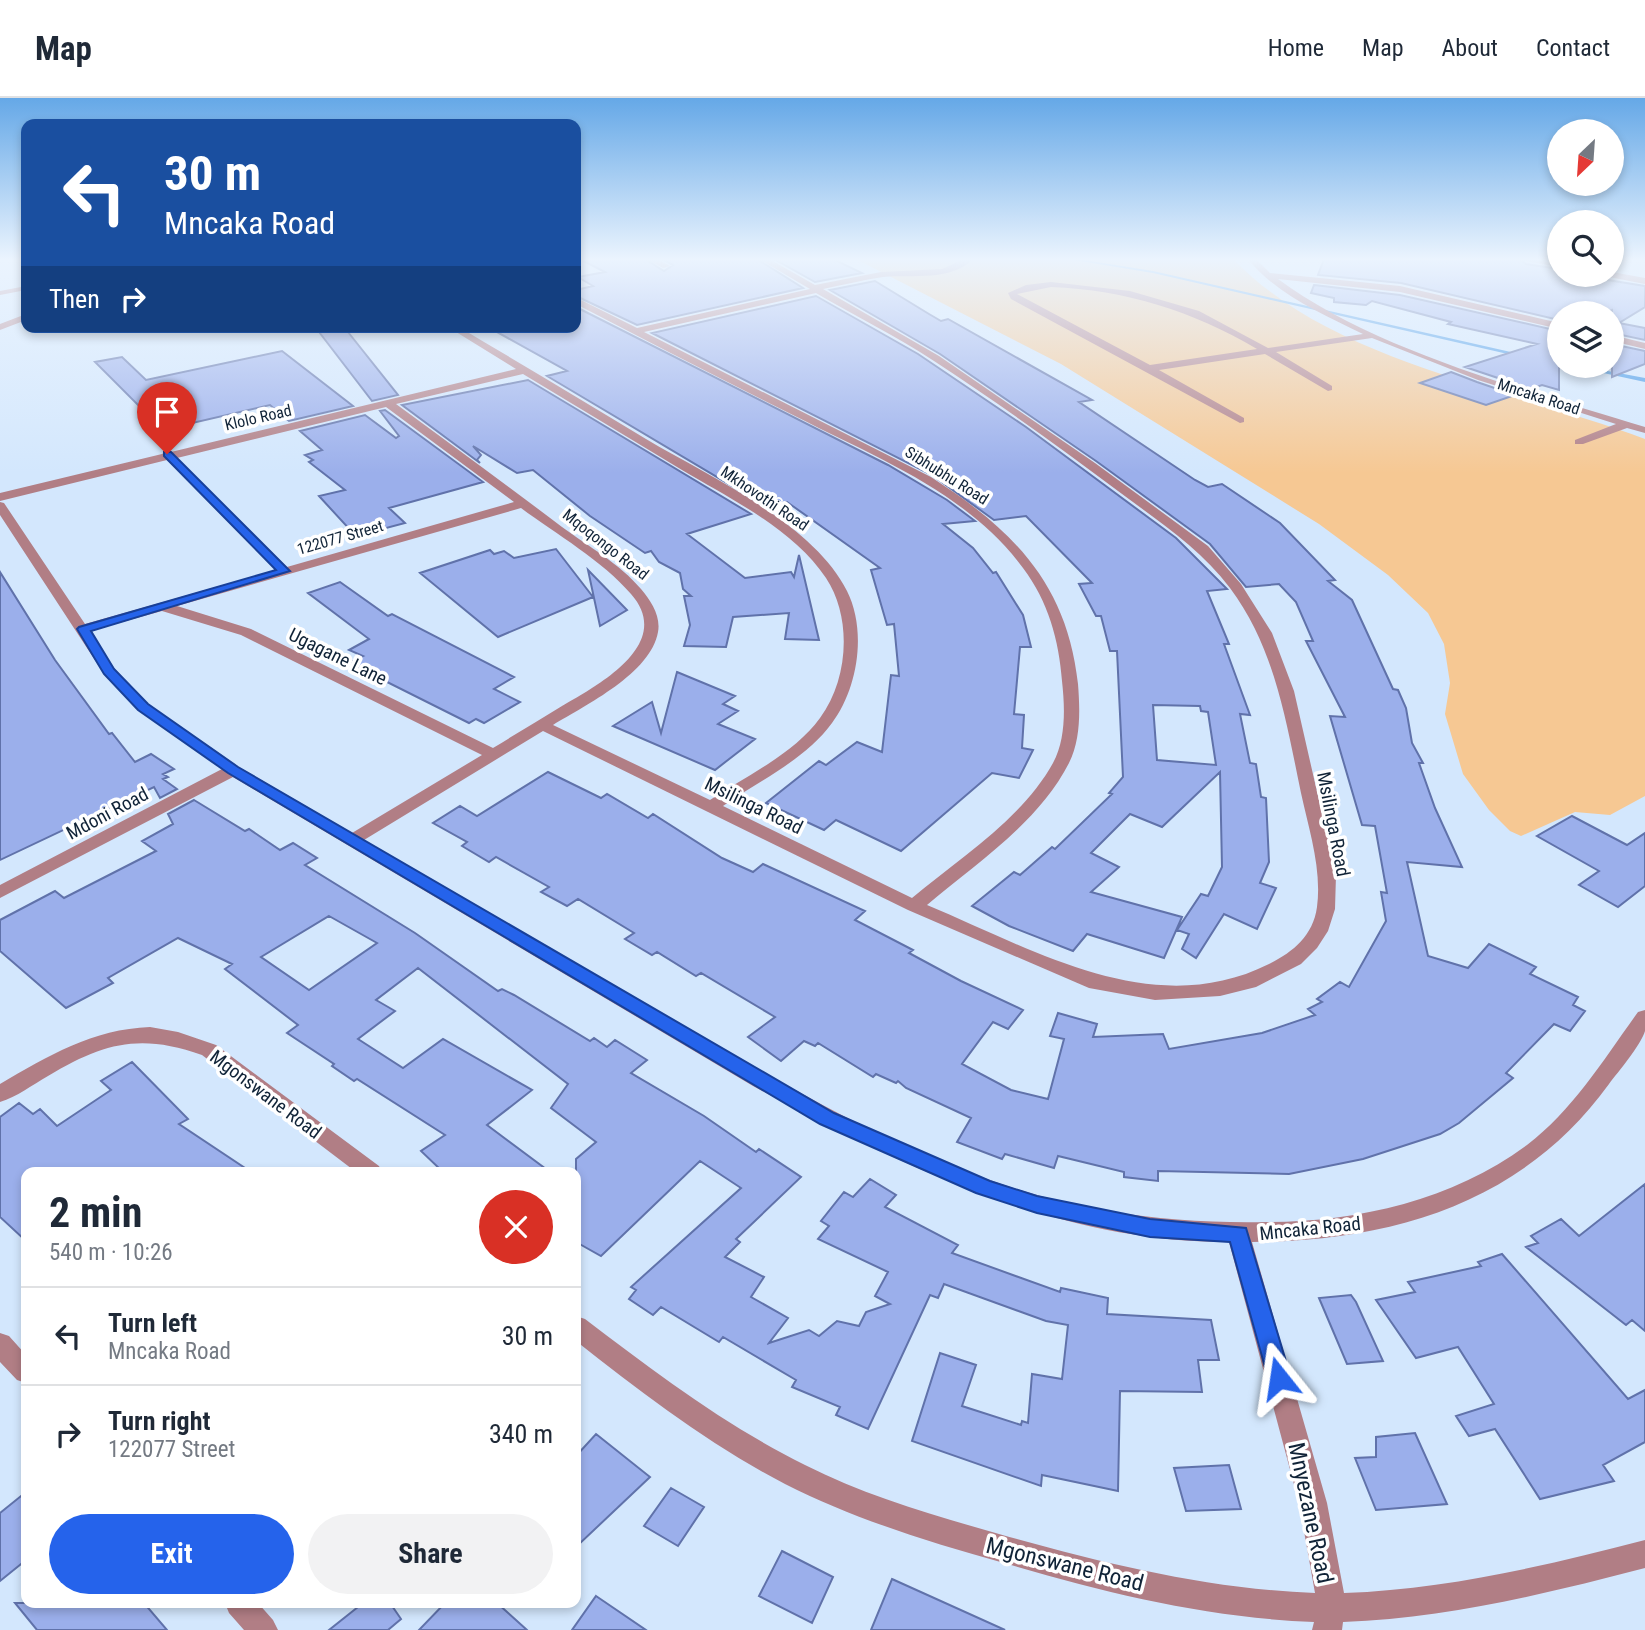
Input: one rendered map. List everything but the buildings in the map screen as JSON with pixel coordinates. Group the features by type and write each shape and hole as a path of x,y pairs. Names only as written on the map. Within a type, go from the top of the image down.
{"street":[{"name":"Msilinga Road","path":"542,725 914,906 1088,981 1121,989 1188,993 1249,982 1294,959 1310,944 1321,927 1326,909 1327,875 1286,691 1265,633 1236,587 1203,549 1155,510 936,358 889,330"},
{"path":"1078,330 1240,420"},
{"path":"1226,330 1328,388"},
{"name":"Mncaka Road","path":"1363,330 1446,365 1645,430"},
{"name":"Sibhubhu Road","path":"636,331 927,480 969,505 1005,536 1036,572 1053,604 1070,660 1072,727 1062,762 1034,802 914,906"},
{"name":"Mkhovothi Road","path":"462,333 783,528 825,566 843,594 852,633 845,680 834,709 813,734 712,806"},
{"path":"1149,368 1373,335"},
{"path":"1624,341 1645,346"},
{"name":"Klolo Road","path":"0,497 167,454 525,370"},
{"name":"Mqoqongo Road","path":"352,841 608,685 632,665 647,647 652,629 651,613 641,593 525,503 388,403"},
{"path":"1579,442 1627,424"},
{"path":"167,454 284,571"},
{"name":"122077 Street","path":"83,629 525,503"},
{"name":"Mncaka Road","path":"0,506 109,671 143,707 233,770 827,1118 933,1166 1015,1198 1093,1219 1150,1228 1238,1234 1322,1230 1372,1222 1462,1194 1501,1174 1534,1152 1562,1128 1645,1017"},
{"name":"Ugagane Lane","path":"162,607 246,632 493,754"},
{"name":"Mdoni Road","path":"0,892 233,770"},
{"name":"Mgonswane Road","path":"0,1094 76,1049 137,1033 160,1033 184,1038 209,1050 364,1167"},
{"name":"Mnyezane Road","path":"1238,1234 1313,1503 1329,1619"},
{"name":"Mgonswane Road","path":"581,1331 720,1430 794,1474 867,1507 1089,1575 1329,1619 1389,1606 1496,1593 1645,1553"},
{"path":"0,1344 21,1367"},
{"path":"243,1608 263,1630"}],"shaded area":[{"path":"996,330 1335,330 1373,349 1428,370 1645,439 1645,796 1610,815 1575,812 1521,836 1510,831 1489,810 1463,774 1445,714 1450,683 1444,644 1428,613 1388,575 1319,524 1061,364"}],"waterway":[{"path":"1412,330 1521,355"},
{"path":"1624,376 1645,380"}],"route":[{"path":"167,454 284,571 83,629 109,671 143,707 233,770 827,1118 983,1187 1037,1205 1093,1219 1150,1228 1238,1234 1279,1378"}]}
